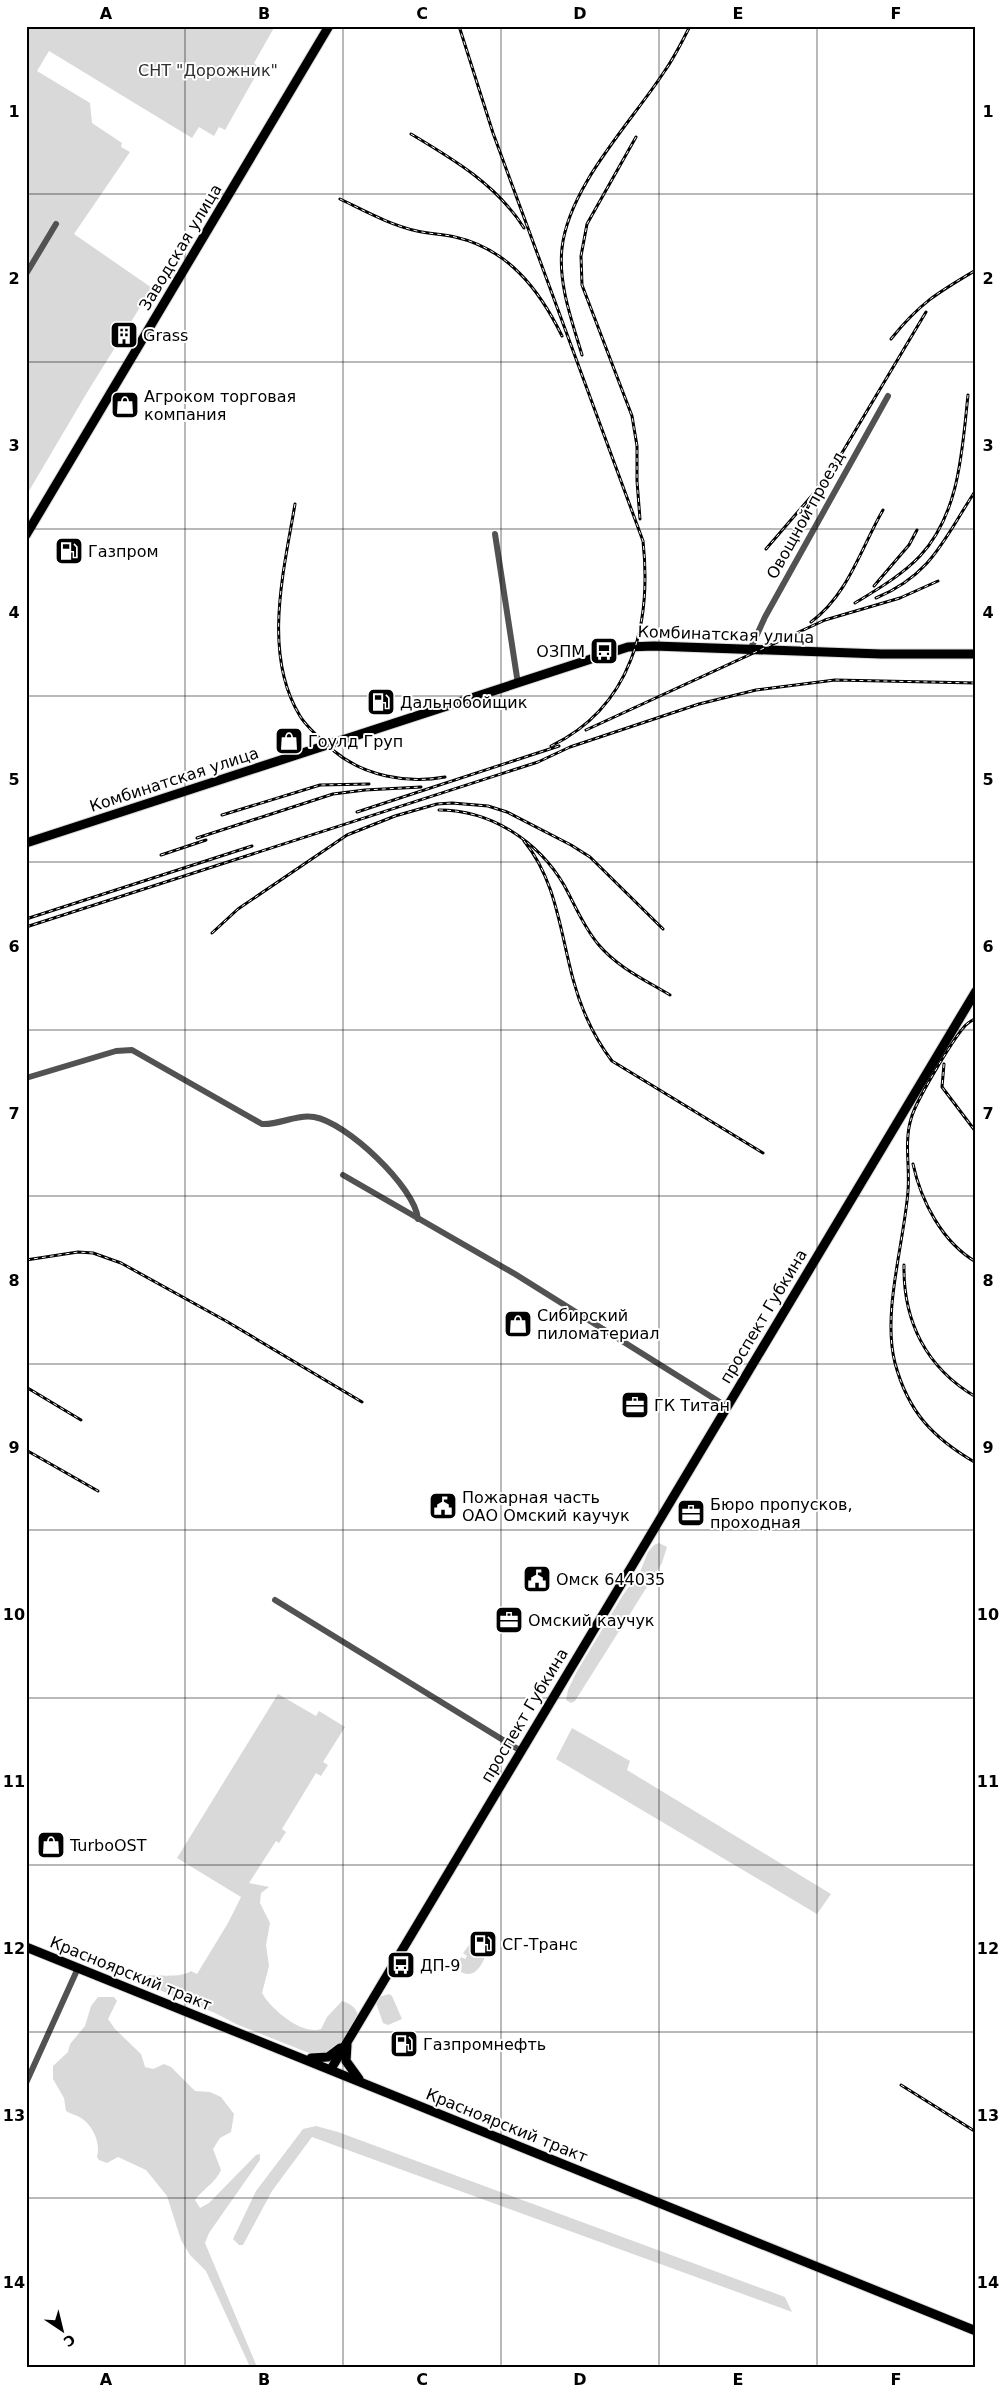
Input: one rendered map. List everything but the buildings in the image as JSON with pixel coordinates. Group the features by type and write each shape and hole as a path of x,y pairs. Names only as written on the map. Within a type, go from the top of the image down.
{"main road":[{"name":"Заводская улица","path":"26,535 330,26"},
{"name":"Комбинатская улица","path":"26,843 628,647 681,646 750,650 976,654"},
{"name":"проспект Губкина","path":"331,2069 976,991"},
{"name":"Красноярский тракт","path":"26,1947 364,2082 976,2331"},
{"path":"302,2057 321,2059 328,2057 349,2039"},
{"path":"349,2039 345,2054 346,2061 352,2073 364,2082"}],"street":[{"path":"26,274 56,224"},
{"name":"Овощной проезд","path":"750,650 765,617 888,396"},
{"path":"495,534 518,684"},
{"path":"26,1078 116,1051 132,1050 262,1124 272,1125 303,1115 317,1117 354,1137 378,1157 414,1206 418,1219"},
{"path":"344,1175 515,1274 726,1406"},
{"path":"275,1600 521,1751"},
{"path":"26,2082 78,1968"}],"green space":[{"name":"СНТ \"Дорожник\"","path":"26,26 275,26 254,63 260,68 225,130 219,127 214,136 199,127 192,138 49,51 37,71 90,103 92,123 122,143 121,147 130,152 74,234 152,288 26,496"},
{"path":"659,1543 667,1547 662,1563 575,1701 571,1703 566,1700 568,1690 576,1673 623,1595 640,1572 648,1552 654,1545"},
{"path":"278,1694 316,1716 319,1711 345,1727 323,1762 328,1765 321,1776 316,1773 282,1829 286,1832 279,1843 276,1841 249,1883 269,1887 261,1893 260,1903 270,1923 266,1945 269,1966 262,1993 266,1999 279,2013 296,2025 313,2030 321,2029 327,2017 342,2001 352,2006 357,2012 358,2015 342,2042 330,2052 323,2054 314,2055 236,2024 215,2013 145,1984 141,1980 143,1975 182,1975 191,1971 197,1974 228,1923 241,1897 177,1858"},
{"path":"572,1728 630,1761 627,1770 831,1894 817,1914 556,1759"},
{"path":"470,1944 485,1950 486,1955 474,1973 466,1974 461,1972 462,1964 458,1963 461,1957 465,1959 467,1956 463,1953"},
{"path":"389,1994 392,1996 402,2019 388,2025 383,2023 376,2003 379,1997"},
{"path":"98,1997 114,1997 117,2001 108,2019 115,2029 141,2054 145,2067 153,2069 164,2064 171,2067 195,2091 210,2092 221,2097 234,2114 231,2132 220,2138 213,2149 221,2170 195,2200 200,2208 209,2203 256,2155 260,2154 260,2160 209,2233 205,2243 257,2367 250,2367 206,2271 190,2255 181,2240 167,2196 146,2170 118,2157 107,2163 99,2160 97,2157 97,2141 89,2125 81,2118 66,2111 64,2098 53,2079 53,2066 68,2052 70,2044 85,2026 91,2006"},
{"path":"316,2126 338,2132 785,2297 792,2312 312,2137 272,2191 243,2245 239,2245 233,2239 256,2191 303,2129"}],"railway":[{"path":"459,26 493,133 643,541 644,603 639,632 631,660 618,686 601,709 579,729 551,746"},
{"path":"582,355 570,316 562,275 562,248 567,225 588,179 668,67 690,26"},
{"path":"411,134 473,174 501,199 524,228"},
{"path":"636,137 587,224 581,256 582,285 632,416 637,446 640,519"},
{"path":"340,199 397,225 417,231 455,237 491,251 520,273 532,287 543,302 562,336"},
{"path":"891,339 920,307 950,285 976,270"},
{"path":"766,549 827,478 926,312"},
{"path":"855,603 913,563 933,539 944,520 957,480 968,395"},
{"path":"876,598 911,578 924,566 945,539 976,490"},
{"path":"295,504 282,584 279,639 282,666 288,692 300,716 311,730 334,751 359,767 386,776 401,778 431,779 445,777"},
{"path":"789,542 809,505"},
{"path":"811,622 824,611 844,585 883,510"},
{"path":"874,586 909,545 917,530"},
{"path":"586,730 825,620 900,598 938,581"},
{"path":"26,927 538,762 570,747 699,704 756,690 835,680 976,683"},
{"path":"357,812 559,746"},
{"path":"222,815 320,785 369,784"},
{"path":"197,838 333,794 421,787"},
{"path":"212,933 238,909 347,835 395,816 437,804 452,803 488,806 507,812 571,845 590,857 663,929"},
{"path":"439,810 458,811 495,822 527,842 553,869 598,944 614,960 670,995"},
{"path":"161,855 206,840"},
{"path":"524,841 535,856 550,889 573,979 584,1012 593,1032 612,1061 763,1153"},
{"path":"26,919 252,846"},
{"path":"976,1018 965,1026 951,1045 926,1086 911,1119 908,1137 908,1191 892,1300 891,1322 895,1363 900,1380 915,1410 924,1422 947,1444 976,1463"},
{"path":"944,1064 942,1087 976,1132"},
{"path":"913,1164 927,1206 943,1232 964,1254 976,1262"},
{"path":"26,1260 78,1252 93,1253 121,1263 226,1321 362,1402"},
{"path":"904,1265 908,1305 913,1324 921,1341 931,1357 944,1372 976,1397"},
{"path":"26,1387 81,1420"},
{"path":"26,1450 98,1491"},
{"path":"901,2085 976,2132"}],"place":[{"name":"Grass","path":"124,335"},
{"name":"Агроком торговая компания","path":"125,405"},
{"name":"Газпром","path":"69,551"},
{"name":"ОЗПМ","path":"604,651"},
{"name":"Дальнобойщик","path":"381,702"},
{"name":"Гоулд Груп","path":"289,741"},
{"name":"Сибирский пиломатериал","path":"518,1324"},
{"name":"ГК Титан","path":"635,1405"},
{"name":"Пожарная часть ОАО Омский каучук","path":"443,1506"},
{"name":"Бюро пропусков, проходная","path":"691,1513"},
{"name":"Омск 644035","path":"537,1579"},
{"name":"Омский каучук","path":"509,1620"},
{"name":"TurboOST","path":"51,1845"},
{"name":"СГ-Транс","path":"483,1944"},
{"name":"ДП-9","path":"401,1965"},
{"name":"Газпромнефть","path":"404,2044"}]}
